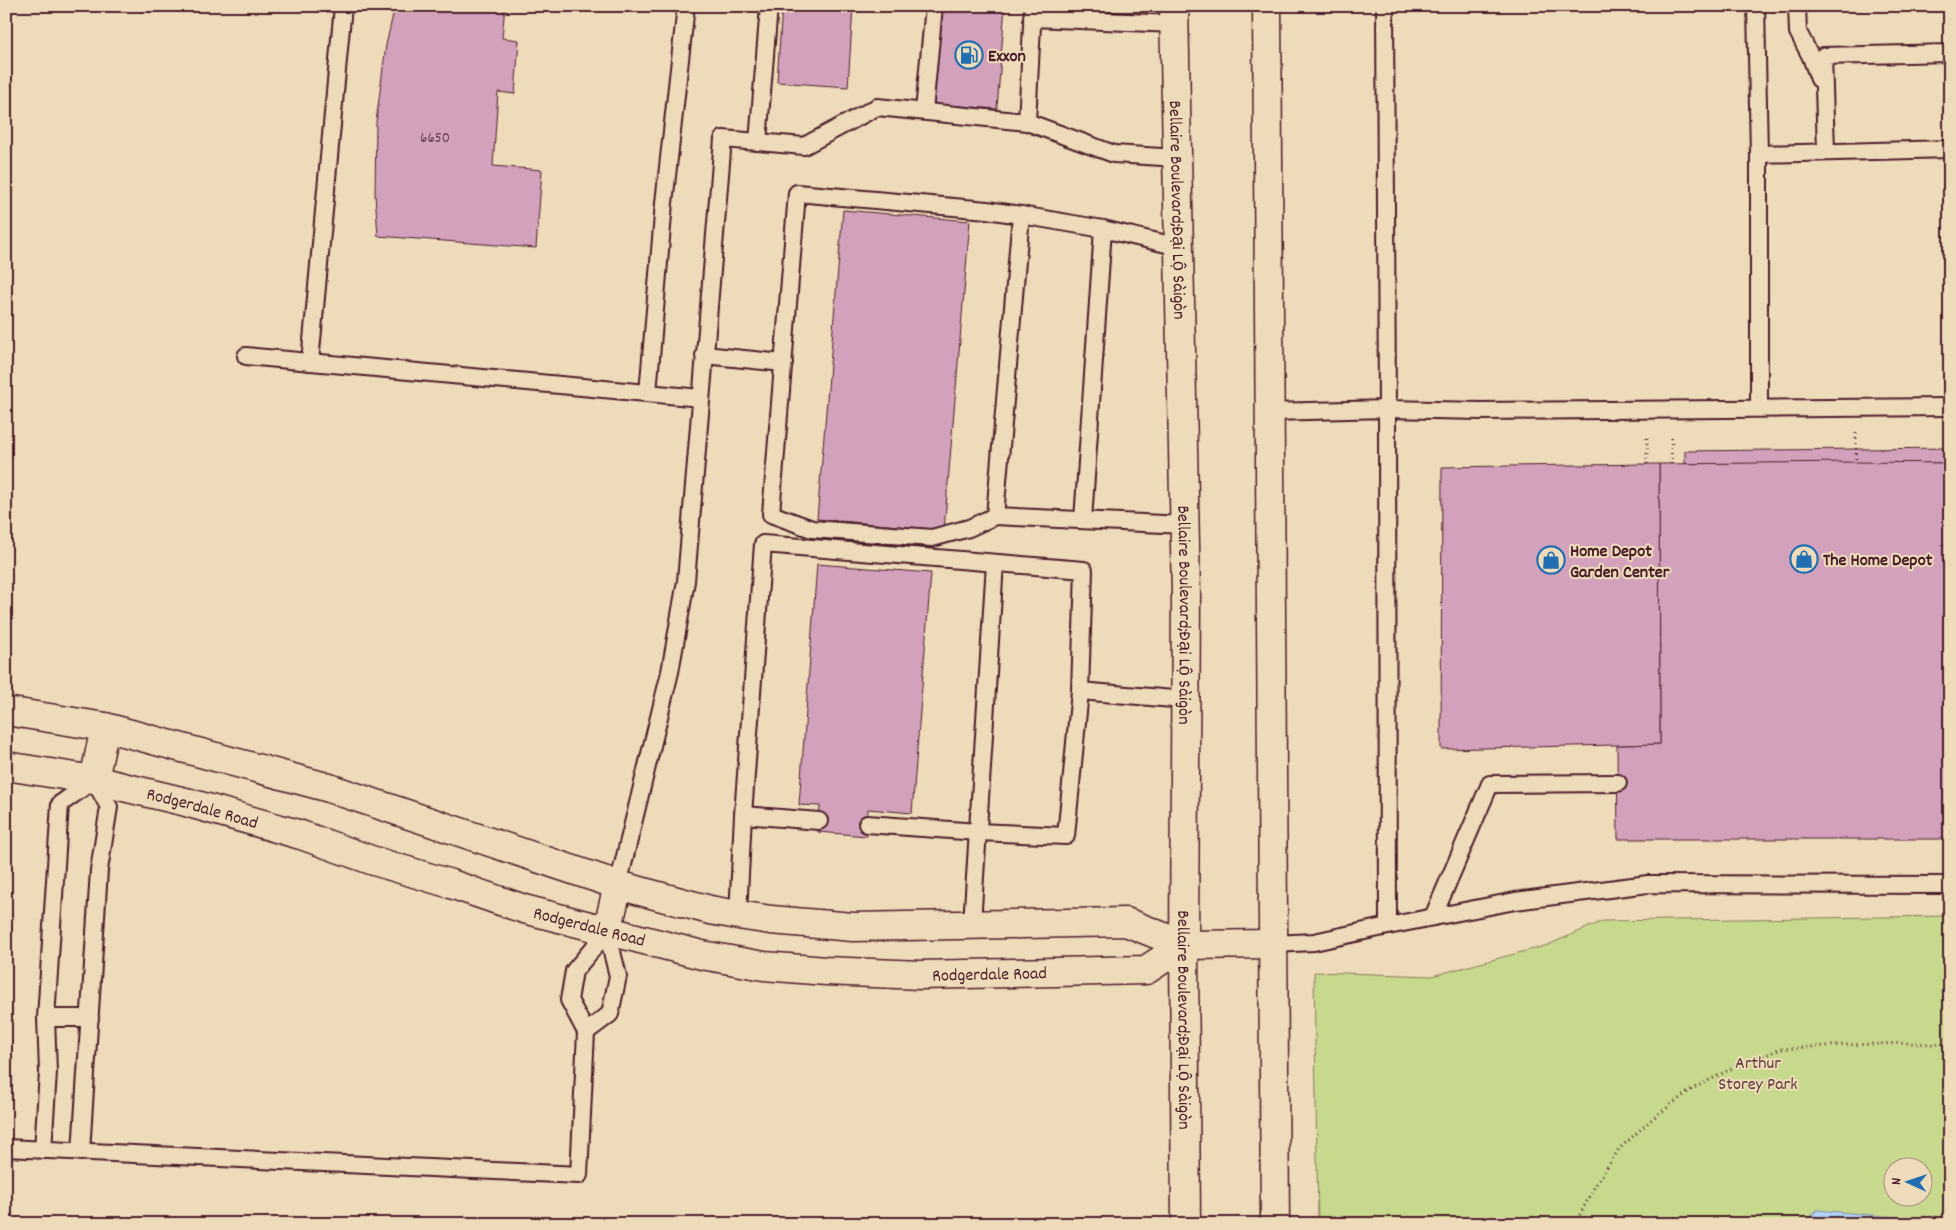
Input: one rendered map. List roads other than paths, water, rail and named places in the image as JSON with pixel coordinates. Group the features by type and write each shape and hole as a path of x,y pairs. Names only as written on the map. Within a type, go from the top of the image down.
{"street":[{"path":"1266,6 1275,1224"},
{"name":"Bellaire Boulevard;Đại Lộ Sàigòn","path":"1174,15 1185,525 1184,945 1186,1224"},
{"path":"6,711 105,727 326,787 618,885 710,910 772,920 853,926 1126,922 1184,945 1274,944"},
{"path":"94,780 105,727"},
{"name":"Rodgerdale Road","path":"6,766 94,780 186,802 301,835 374,861 451,884 524,909 607,932 702,955 764,966 826,972 920,975 1146,970 1184,945"},
{"path":"607,932 618,885"}],"lane":[{"path":"310,362 343,6"},
{"path":"648,393 664,203 686,6"},
{"path":"758,142 769,6"},
{"path":"924,112 934,6"},
{"path":"1385,6 1388,926"},
{"path":"1756,6 1759,154 1759,408"},
{"path":"1797,6 1798,32 1812,57 1825,94"},
{"path":"1027,122 1033,12 1174,15"},
{"path":"1826,151 1823,56 1950,53"},
{"path":"618,885 670,672 684,590 723,139 804,146 877,107 1027,122 1114,154 1177,158"},
{"path":"1759,154 1950,149"},
{"path":"1179,247 1103,228 987,210 797,193 771,514 812,530 932,538 968,528 995,516 1185,525"},
{"path":"995,516 1021,215"},
{"path":"1083,520 1103,228"},
{"path":"704,355 784,363"},
{"path":"246,356 701,398"},
{"path":"1270,412 1387,409 1481,411 1950,407"},
{"path":"738,915 743,815 763,544 1084,570 1080,691 1066,836 867,824"},
{"path":"972,924 995,563"},
{"path":"1080,691 1185,700"},
{"path":"43,1150 48,1072 46,1018 60,804 94,780 109,807 98,870 81,1152"},
{"path":"1433,917 1490,784 1618,782"},
{"path":"743,815 818,821"},
{"path":"1274,944 1314,942 1514,901 1648,884 1950,885"},
{"path":"6,1148 580,1174 586,1032 569,1000 574,971 607,932"},
{"path":"586,1032 610,1014 618,976 607,932"},
{"path":"46,1018 90,1018"}],"water":[{"path":"1817,1210 1950,1222 1950,1224 1802,1224"}],"place":[{"name":"Exxon","path":"969,55"},
{"name":"The Home Depot","path":"1804,559"},
{"name":"Home Depot Garden Center","path":"1551,560"}],"park label":[{"name":"Arthur Storey Park","path":"1758,1072"}]}
